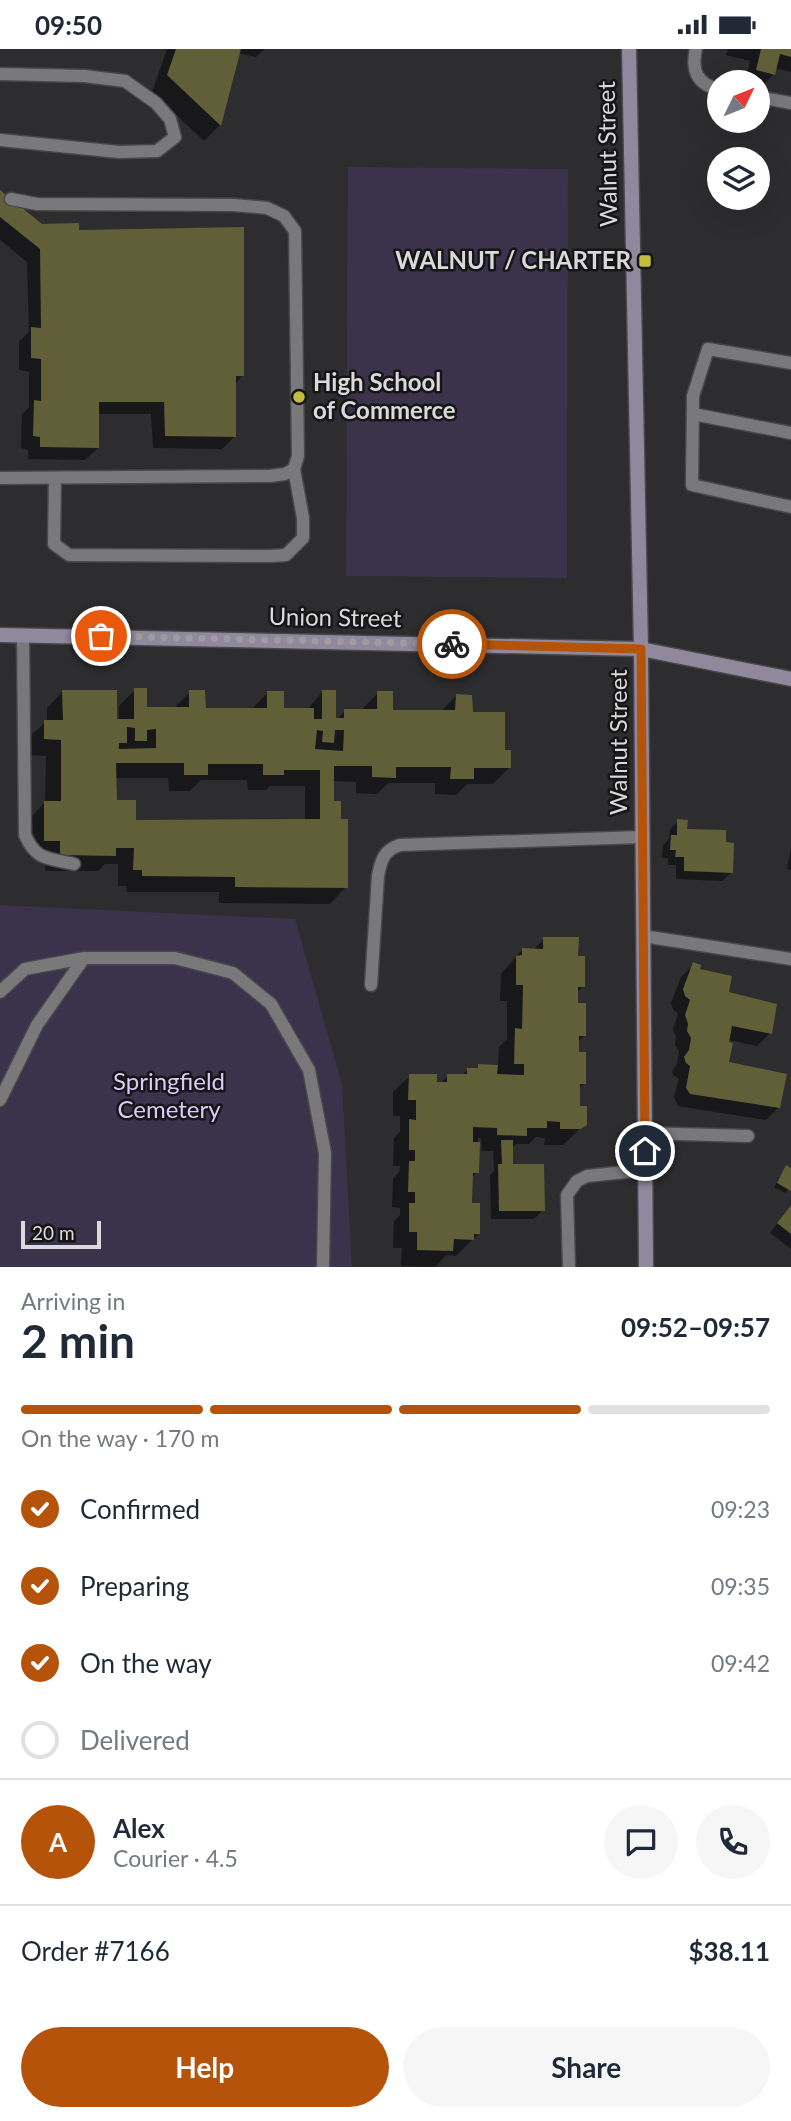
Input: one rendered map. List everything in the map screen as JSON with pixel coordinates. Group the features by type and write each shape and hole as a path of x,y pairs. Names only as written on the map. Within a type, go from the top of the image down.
{"main road":[{"name":"Walnut Street","path":"629,49 641,649 646,1267"},
{"name":"Union Street","path":"0,635 641,649 791,679"}],"lane":[{"path":"696,49 694,69 699,80 707,86"},
{"path":"0,74 84,76 125,81 156,103 170,119 175,137 157,151 119,152 0,140"},
{"path":"770,99 791,103"},
{"path":"11,199 37,204 234,205 267,208 284,216 295,231 298,456 293,469 303,518 303,538 286,555 69,555 54,544 55,478"},
{"path":"791,363 708,349 693,396 692,485 791,506"},
{"path":"693,414 791,433"},
{"path":"0,478 270,476 285,474 293,469"},
{"path":"23,635 25,835 38,856 74,864"},
{"path":"371,985 378,876 381,859 390,848 400,845 642,837"},
{"path":"643,936 791,959"},
{"path":"0,1100 37,1025 84,958"},
{"path":"0,992 25,969 84,958 175,958 233,973 271,1004 309,1070 325,1153 323,1267"},
{"path":"645,1133 748,1136"},
{"path":"569,1267 567,1195 577,1181 587,1176 645,1170"}],"green space":[{"path":"348,167 568,169 567,578 346,576"},
{"name":"Springfield Cemetery","path":"0,905 295,919 342,1084 352,1267 0,1267"}],"building":[{"path":"176,49 241,49 221,126 167,75"},
{"path":"761,49 791,49 791,57 780,54 775,75 770,74 770,70 756,70"},
{"path":"0,190 42,224 79,223 79,230 244,227 244,376 236,376 236,437 165,436 164,402 99,402 99,448 40,447 40,437 33,436 34,400 41,401 41,359 31,358 31,327 41,328 40,249 0,217"},
{"path":"134,688 147,688 147,707 189,707 189,690 205,690 206,708 267,708 267,691 284,691 284,708 314,708 314,719 322,719 322,690 336,690 336,718 344,718 344,709 377,709 377,691 393,691 393,710 455,710 456,694 472,695 473,712 505,712 505,750 511,750 511,768 474,768 474,779 450,779 451,767 396,767 396,778 372,777 372,766 334,766 334,801 341,801 341,819 348,819 348,888 235,887 235,877 142,876 142,870 133,870 134,848 116,848 116,856 60,855 60,841 44,841 44,801 61,801 61,740 44,739 44,720 63,720 62,690 117,690 117,719 134,719","holes":["127,727 135,728 135,741 147,741 147,730 156,729 156,748 119,749 119,743 127,743","317,730 323,731 322,742 334,743 335,730 344,730 343,751 315,749","116,763 184,763 184,775 208,775 208,764 263,764 263,775 284,775 284,770 320,770 320,819 136,820 136,800 117,800"]},
{"path":"677,819 688,820 687,829 726,830 726,842 734,843 733,873 684,871 684,857 675,857 676,850 670,850 671,835 677,835"},
{"path":"543,937 579,937 578,956 585,956 585,987 578,987 578,1003 586,1003 586,1036 579,1036 579,1052 586,1052 586,1084 580,1084 580,1106 587,1106 587,1125 581,1129 560,1129 560,1122 547,1121 547,1128 527,1128 527,1136 497,1135 497,1128 473,1127 473,1142 480,1142 479,1173 473,1173 472,1203 480,1203 480,1234 474,1234 474,1240 454,1239 453,1251 417,1250 417,1232 409,1232 409,1203 415,1203 415,1192 408,1192 409,1161 415,1161 415,1150 409,1150 409,1119 416,1120 416,1100 408,1100 409,1074 437,1074 437,1082 447,1082 447,1074 467,1074 467,1068 478,1068 478,1064 498,1065 497,1074 524,1075 524,1064 514,1064 515,1028 522,1029 523,985 516,985 516,956 522,955 522,948 543,949"},
{"path":"693,962 701,965 700,969 732,976 729,992 777,1004 772,1034 732,1026 729,1042 733,1043 729,1062 787,1074 780,1108 690,1094 686,1088 690,1066 684,1057 689,1050 691,1038 687,1031 685,1015 690,1000 683,989"},
{"path":"501,1140 513,1140 513,1164 544,1164 545,1211 499,1211 498,1164 502,1164"},
{"path":"786,1165 791,1168 791,1191 777,1183"},
{"path":"791,1205 791,1234 777,1223"}],"way so far":[{"path":"101,636 452,644"}],"place":[{"name":"WALNUT / CHARTER","path":"645,261"},
{"name":"High School of Commerce","path":"299,397"}],"route":[{"path":"452,644 641,649 645,1151"}]}
